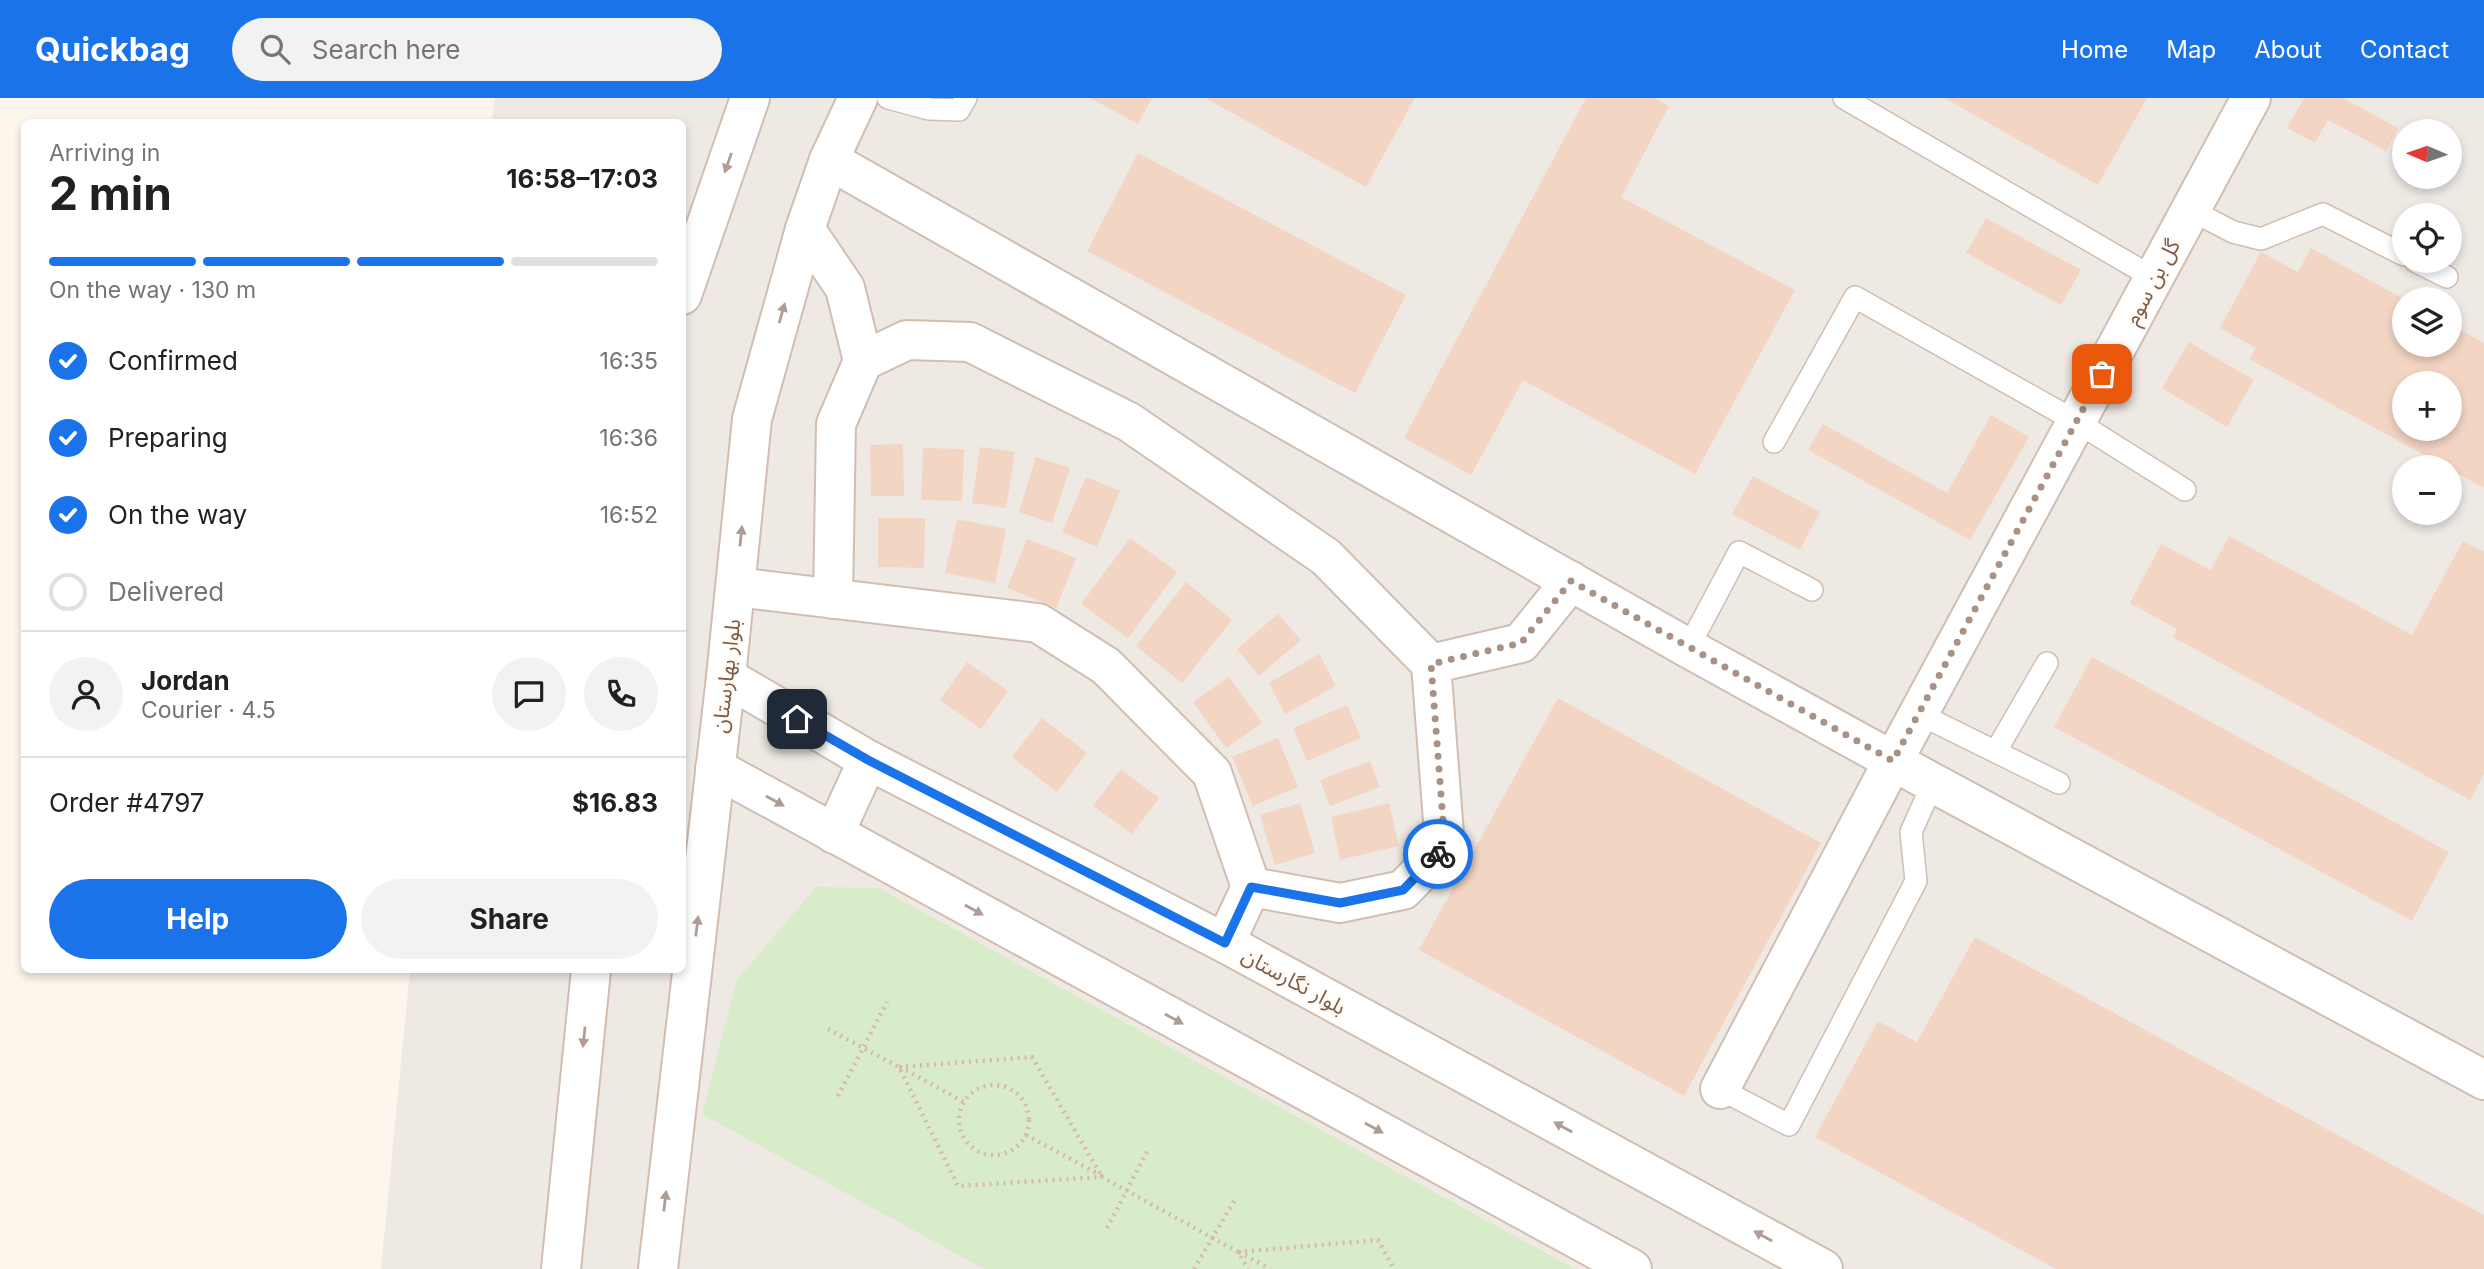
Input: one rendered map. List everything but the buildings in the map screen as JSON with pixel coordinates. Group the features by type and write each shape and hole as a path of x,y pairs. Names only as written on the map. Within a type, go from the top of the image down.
{"street":[{"path":"686,283 750,98"},
{"name":"بلوار بهارستان","path":"658,1269 736,587 752,419 805,229 829,160 858,98"},
{"name":"گل بن سوم","path":"1720,1089 1893,761 2251,98"},
{"path":"829,160 1688,648 2484,1080"},
{"path":"805,229 845,288 863,360 836,424 833,599"},
{"path":"863,360 907,340 970,342 1129,422 1326,557 1431,664 1445,847 1403,890 1340,903 1251,887"},
{"path":"1431,664 1521,643 1571,581"},
{"path":"736,587 1038,623 1106,666 1212,773 1251,887 1225,943"},
{"name":"بلوار نگارستان","path":"726,677 868,760 1225,943 1823,1269"},
{"path":"834,834 868,760"},
{"path":"715,768 1633,1269"},
{"path":"561,1269 591,973"}],"lane":[{"path":"888,98 929,109 959,110 966,98"},
{"path":"1844,98 2154,278"},
{"path":"2191,210 2233,232 2261,239 2323,214 2392,249"},
{"path":"2439,273 2447,277"},
{"path":"1774,442 1856,297 2077,422 2185,490"},
{"path":"1688,648 1739,552 1812,590"},
{"path":"1996,751 2047,663"},
{"path":"1919,714 2059,783"},
{"path":"1720,1089 1789,1125 1916,881 1911,832 1933,783"}],"path":[{"path":"838,1096 887,1002"},
{"path":"828,1029 964,1102"},
{"path":"899,1067 1032,1057 1102,1177"},
{"path":"899,1067 958,1186 1102,1177"},
{"path":"993,1084 1014,1091 1028,1110 1026,1135 1016,1147 1001,1154 989,1155 969,1145 959,1124 959,1112 971,1093 993,1084"},
{"path":"1026,1135 1270,1269"},
{"path":"1107,1228 1148,1150"},
{"path":"1194,1269 1236,1198"},
{"path":"1238,1252 1378,1240 1394,1269"},
{"path":"1238,1252 1248,1269"}],"shaded area":[{"path":"495,98 2484,98 2484,1269 381,1269 410,973 686,973 686,119 492,119"}],"green space":[{"path":"816,887 879,888 1575,1269 984,1269 702,1114 737,980"}],"way so far":[{"path":"1438,854 1445,847 1431,664 1521,643 1571,581 1893,761 2102,374"}],"route":[{"path":"797,719 868,760 1225,943 1251,887 1340,903 1403,890 1438,854"}]}
